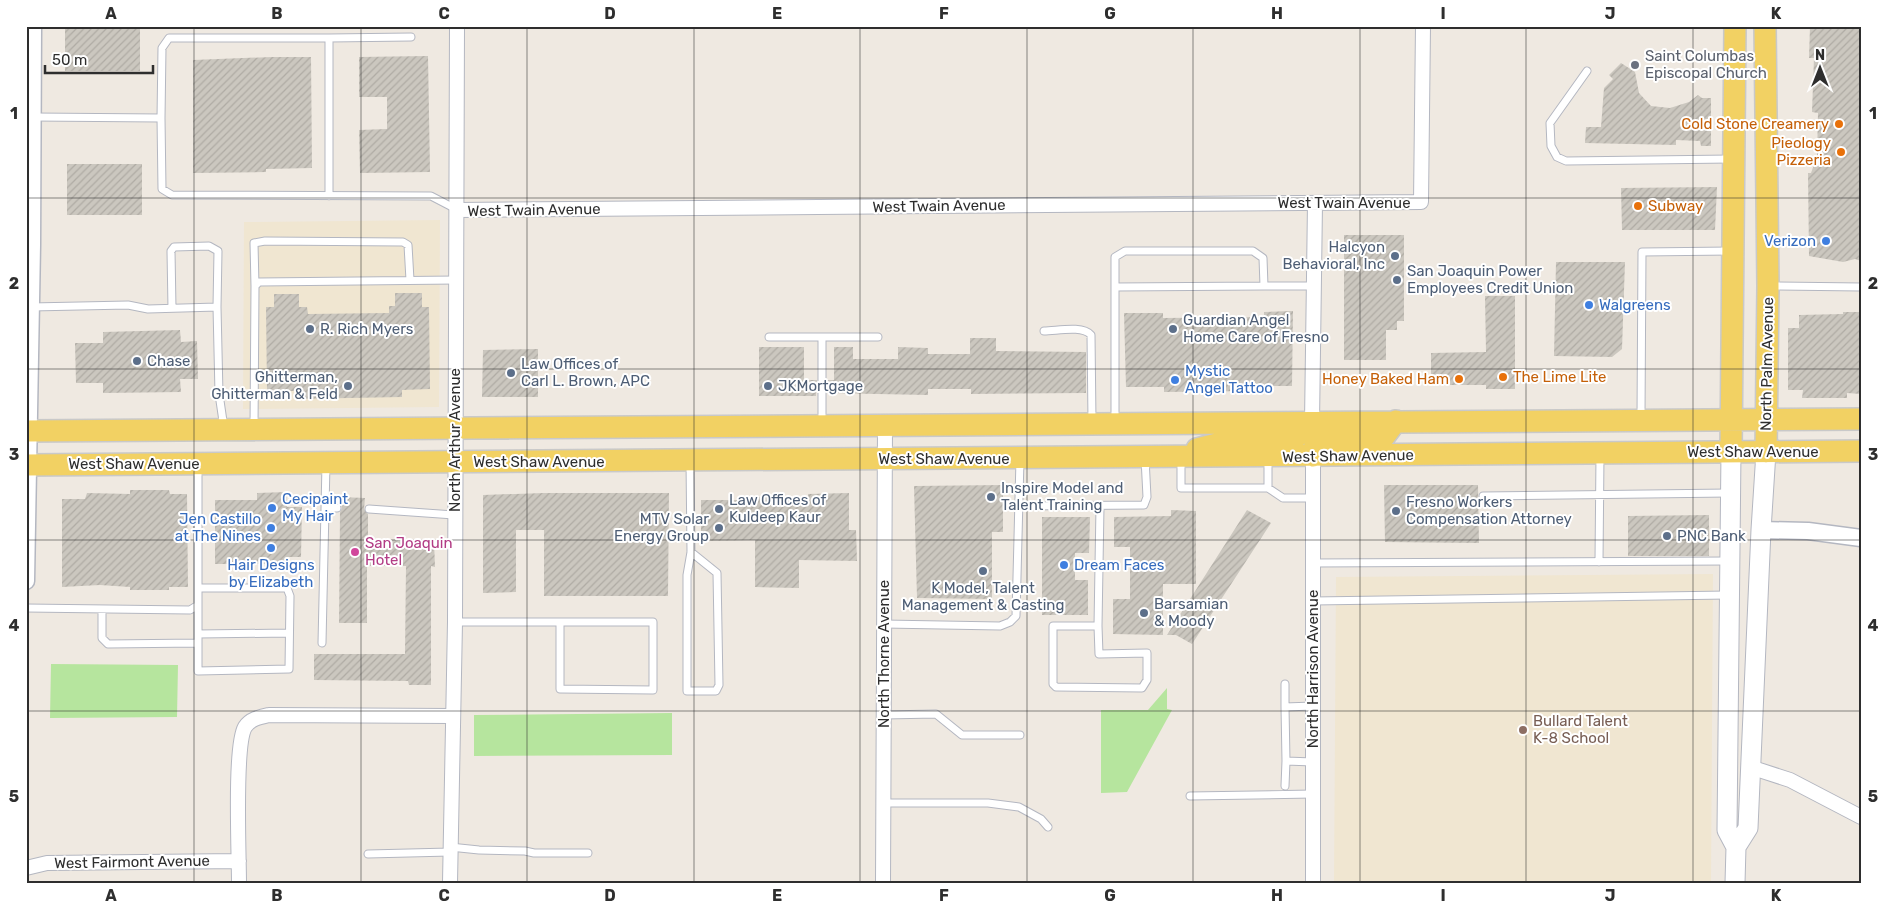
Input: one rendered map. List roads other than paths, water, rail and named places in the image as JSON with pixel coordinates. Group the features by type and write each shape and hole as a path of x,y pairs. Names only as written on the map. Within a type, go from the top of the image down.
{"main road":[{"name":"North Palm Avenue","path":"1735,26 1731,452 1728,561 1727,830 1736,847 1736,883"},
{"name":"North Palm Avenue","path":"1736,847 1748,828 1766,452 1768,286 1765,26"},
{"path":"27,431 455,430 1396,421 1861,419"},
{"path":"1312,456 1314,448 1326,438 1384,437 1396,421"},
{"path":"1176,457 1233,440 1294,438 1312,423"},
{"name":"West Shaw Avenue","path":"27,465 1861,451"}],"street":[{"path":"26,581 28,347 31,306 29,245 33,26"},
{"name":"North Arthur Avenue","path":"450,883 451,716 455,622 454,462 458,210 457,26"},
{"name":"West Twain Avenue","path":"458,210 1421,202 1423,26"},
{"path":"1312,423 1315,203"},
{"name":"North Thorne Avenue","path":"883,883 885,425"},
{"name":"North Harrison Avenue","path":"1312,456 1312,883"},
{"path":"1761,530 1808,531 1861,538"},
{"path":"239,883 240,747 246,725 256,718 268,715 451,716"},
{"path":"1750,767 1790,780 1861,817"},
{"name":"West Fairmont Avenue","path":"26,868 47,863 239,861"}],"lane":[{"path":"411,38 169,38 162,48 162,189 172,195 431,196 458,210"},
{"path":"329,38 329,196"},
{"path":"1587,71 1550,123 1551,146 1557,158 1566,161 1734,159"},
{"path":"32,118 162,118"},
{"path":"254,431 254,243 265,241 404,242 408,245 410,280"},
{"path":"172,308 171,251 174,246 209,246 218,251 219,394 224,431"},
{"path":"1116,424 1115,257 1125,251 1253,251 1263,258 1264,286"},
{"path":"1641,420 1642,252 1733,251"},
{"path":"255,286 259,282 457,280"},
{"path":"1115,287 1314,286"},
{"path":"1768,286 1861,287"},
{"path":"31,306 128,305 148,309 217,308"},
{"path":"1044,331 1079,330 1087,331 1091,335 1092,424"},
{"path":"769,337 878,337"},
{"path":"822,337 822,426"},
{"path":"1599,562 1600,453"},
{"path":"1268,456 1268,488"},
{"path":"1019,506 1144,505 1146,496 1145,457"},
{"path":"1176,457 1181,488 1268,488 1283,498 1313,498"},
{"path":"884,624 1000,626 1010,622 1016,616 1018,605 1020,458"},
{"path":"690,461 691,552 687,575 687,691 716,691 719,685 717,573 691,552"},
{"path":"322,643 326,464"},
{"path":"198,465 198,588 198,671 289,669 290,596 288,588 198,588"},
{"path":"1483,496 1729,493"},
{"path":"1098,626 1054,626 1052,684 1056,687 1142,688 1148,680 1147,653 1099,654 1100,506"},
{"path":"325,508 337,508"},
{"path":"369,509 454,515"},
{"path":"1312,563 1728,561"},
{"path":"1312,601 1728,595"},
{"path":"26,608 85,607 102,610 190,610 198,605"},
{"path":"102,610 102,638 108,644 198,643"},
{"path":"455,622 560,622 653,622 653,690 560,689 560,622"},
{"path":"198,634 289,633"},
{"path":"1285,684 1285,786"},
{"path":"1285,706 1312,706"},
{"path":"884,715 936,714 962,735 1020,735"},
{"path":"1286,761 1312,762"},
{"path":"1190,796 1312,794"},
{"path":"884,803 988,803 1019,807 1041,819 1048,827"},
{"path":"368,854 450,850 588,853"}],"place":[{"name":"Saint Columbas Episcopal Church","path":"1635,65"},
{"name":"Cold Stone Creamery","path":"1839,124"},
{"name":"Pieology Pizzeria","path":"1841,152"},
{"name":"Subway","path":"1638,206"},
{"name":"Verizon","path":"1826,241"},
{"name":"Halcyon Behavioral, Inc","path":"1395,256"},
{"name":"San Joaquin Power Employees Credit Union","path":"1397,280"},
{"name":"Walgreens","path":"1589,305"},
{"name":"R. Rich Myers","path":"310,329"},
{"name":"Guardian Angel Home Care of Fresno","path":"1173,329"},
{"name":"Chase","path":"137,361"},
{"name":"Law Offices of Carl L. Brown, APC","path":"511,373"},
{"name":"The Lime Lite","path":"1503,377"},
{"name":"Honey Baked Ham","path":"1459,379"},
{"name":"Mystic Angel Tattoo","path":"1175,380"},
{"name":"Ghitterman, Ghitterman & Feld","path":"348,386"},
{"name":"JKMortgage","path":"768,386"},
{"name":"Inspire Model and Talent Training","path":"991,497"},
{"name":"Cecipaint My Hair","path":"272,508"},
{"name":"Law Offices of Kuldeep Kaur","path":"719,509"},
{"name":"Fresno Workers Compensation Attorney","path":"1396,511"},
{"name":"Jen Castillo at The Nines","path":"271,528"},
{"name":"MTV Solar Energy Group","path":"719,528"},
{"name":"PNC Bank","path":"1667,536"},
{"name":"Hair Designs by Elizabeth","path":"271,548"},
{"name":"San Joaquin Hotel","path":"355,552"},
{"name":"Dream Faces","path":"1064,565"},
{"name":"K Model, Talent Management & Casting","path":"983,571"},
{"name":"Barsamian & Moody","path":"1144,613"},
{"name":"Bullard Talent K-8 School","path":"1523,730"}]}
